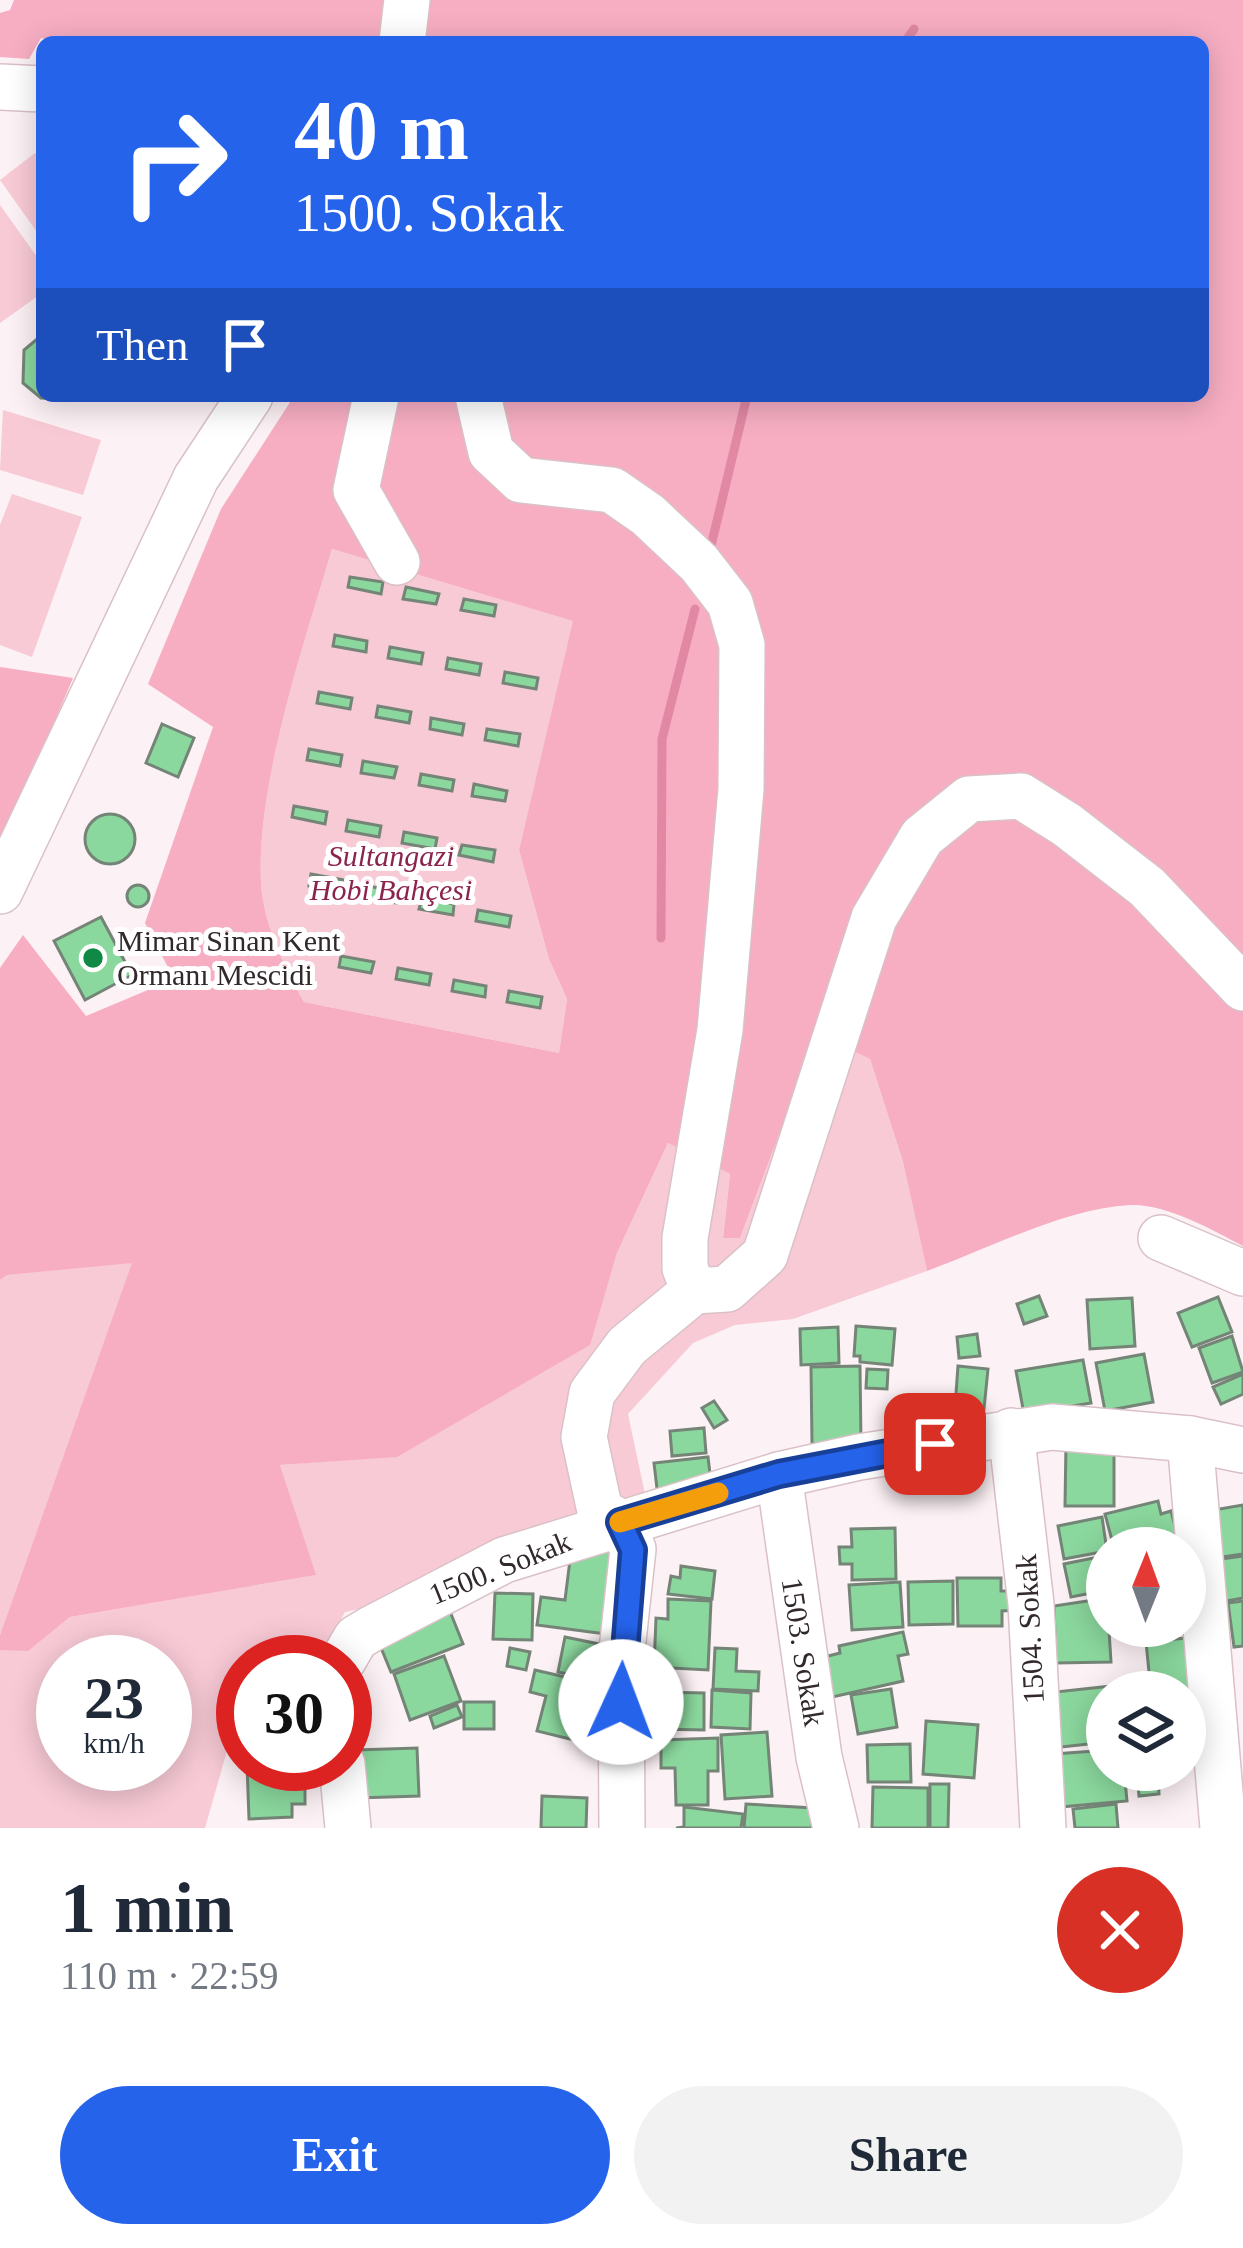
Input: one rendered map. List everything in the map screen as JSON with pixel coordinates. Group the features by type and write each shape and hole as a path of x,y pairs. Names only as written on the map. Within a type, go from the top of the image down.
{"street":[{"path":"403,36 407,0"},
{"path":"0,87 36,89"},
{"path":"0,891 196,478 246,402"},
{"path":"375,402 356,490 397,562"},
{"path":"479,402 491,452 521,480 611,490 648,514 699,563 730,603 742,645 742,790 720,1030 685,1238 685,1268 694,1291"},
{"path":"622,1828 621,1659 633,1550 620,1522 600,1511 590,1484 584,1436 592,1393 627,1346 694,1291 727,1289 765,1255 874,918 922,837 969,799 1021,796 1147,887 1243,988"},
{"path":"1161,1238 1243,1273"},
{"name":"1500. Sokak","path":"361,1635 419,1600 504,1560 779,1474 1052,1427 1190,1439 1243,1450"},
{"name":"1504. Sokak","path":"1011,1431 1031,1604 1042,1828"},
{"path":"1190,1439 1223,1828"},
{"name":"1503. Sokak","path":"779,1474 819,1757 836,1828"},
{"path":"345,1791 348,1828"}],"green space":[{"path":"35,153 36,231 0,180"},
{"path":"0,205 36,256 36,297 0,323"},
{"path":"3,410 101,440 83,495 0,470"},
{"path":"12,494 82,517 32,657 0,645 0,525"},
{"name":"Sultangazi Hobi Bahçesi","path":"332,549 574,621 519,850 549,959 567,999 559,1053 304,1002 282,959 261,882 266,802 284,714"},
{"path":"817,1034 870,1059 903,1162 927,1271 793,1319 735,1325 693,1343 628,1414 646,1499 374,1606 345,1612 333,1635 216,1635 216,1790 205,1828 0,1828 0,1650 28,1650 36,1644 36,1791 192,1791 192,1635 47,1635 70,1617 315,1575 280,1465 397,1456 589,1345 617,1253 668,1143 730,1174 723,1237 740,1238"},
{"path":"133,1262 0,1635 0,1280 6,1275"}],"shaded area":[{"path":"14,0 1243,0 1243,1246 1173,1213 1130,1205 1053,1222 927,1271 903,1162 870,1059 817,1034 740,1238 723,1238 730,1174 668,1143 617,1253 590,1345 397,1457 280,1465 316,1575 70,1617 48,1635 36,1635 36,1645 28,1651 0,1650 0,1635 132,1263 7,1275 0,1280 0,968 23,935 86,1016 174,979 145,923 213,727 148,684 221,509 290,402 1209,402 1209,36 36,36 29,59 0,57 0,13 10,10","holes":["332,549 573,621 519,850 549,959 567,999 559,1053 304,1002 270,928 261,882 261,844 284,714"]},
{"path":"0,667 73,678 0,850"}],"building":[{"path":"36,340 36,394 23,383 24,350"},
{"path":"350,577 383,582 381,594 348,587"},
{"path":"406,587 439,594 436,604 403,599"},
{"path":"464,599 496,605 494,616 461,610"},
{"path":"335,635 367,641 366,652 333,646"},
{"path":"390,647 423,653 421,664 388,658"},
{"path":"448,658 481,664 479,675 446,669"},
{"path":"505,672 538,678 536,689 503,683"},
{"path":"319,692 352,698 350,709 317,703"},
{"path":"378,706 411,712 409,723 376,717"},
{"path":"431,718 464,724 462,735 430,729"},
{"path":"162,724 194,738 178,777 146,763"},
{"path":"487,729 520,734 518,746 485,740"},
{"path":"309,749 342,755 340,766 307,760"},
{"path":"363,761 397,767 394,778 361,773"},
{"path":"421,774 454,780 452,791 419,785"},
{"path":"474,784 507,791 505,801 472,796"},
{"path":"294,806 327,812 325,824 292,817"},
{"path":"110,814 127,822 135,839 127,856 110,864 93,856 85,839 93,822"},
{"path":"348,820 381,826 379,837 346,831"},
{"path":"404,832 437,838 435,849 402,843"},
{"path":"462,845 495,850 493,862 459,855"},
{"path":"311,874 344,880 342,892 309,886"},
{"path":"138,885 149,896 138,907 127,896"},
{"path":"366,886 399,891 397,903 364,897"},
{"path":"422,898 454,904 453,915 419,909"},
{"path":"478,910 511,916 509,927 476,921"},
{"name":"Mimar Sinan Kent Ormanı Mescidi","path":"101,917 132,975 85,1000 54,941"},
{"path":"341,956 374,962 371,973 339,967"},
{"path":"398,968 431,974 429,985 396,979"},
{"path":"454,980 486,986 485,997 452,991"},
{"path":"509,991 542,997 540,1008 507,1002"},
{"path":"1039,1296 1047,1316 1024,1324 1017,1304"},
{"path":"1218,1297 1232,1332 1192,1347 1178,1313"},
{"path":"1132,1298 1135,1346 1090,1349 1087,1300"},
{"path":"856,1326 895,1329 892,1365 860,1362 860,1356 854,1356"},
{"path":"838,1327 839,1363 801,1365 800,1329"},
{"path":"977,1334 980,1356 959,1358 957,1337"},
{"path":"1232,1336 1243,1372 1212,1383 1199,1348"},
{"path":"1144,1354 1153,1402 1105,1411 1096,1363"},
{"path":"1083,1360 1091,1403 1024,1414 1016,1371"},
{"path":"860,1366 861,1443 812,1444 811,1367"},
{"path":"958,1366 988,1369 984,1409 955,1407"},
{"path":"867,1369 888,1370 887,1389 866,1388"},
{"path":"1243,1374 1243,1394 1221,1404 1213,1387"},
{"path":"714,1401 727,1420 714,1428 702,1408"},
{"path":"704,1428 706,1453 672,1456 670,1431"},
{"path":"1066,1443 1114,1443 1114,1506 1065,1506"},
{"path":"708,1457 712,1491 658,1497 654,1463"},
{"path":"1158,1501 1161,1514 1171,1511 1175,1527 1108,1527 1105,1514"},
{"path":"1243,1505 1243,1554 1222,1557 1214,1510"},
{"path":"1102,1517 1103,1527 1086,1527 1086,1555 1064,1559 1058,1526"},
{"path":"895,1528 896,1579 852,1580 852,1564 840,1564 839,1547 852,1547 851,1529"},
{"path":"620,1545 606,1634 537,1625 541,1597 565,1600 571,1552"},
{"path":"1243,1556 1243,1598 1221,1602 1214,1560"},
{"path":"1086,1559 1086,1594 1071,1597 1064,1564"},
{"path":"681,1566 715,1571 712,1599 668,1594 671,1576 680,1578"},
{"path":"957,1578 1001,1578 1001,1591 1018,1591 1018,1610 1002,1611 1002,1626 958,1626"},
{"path":"953,1581 953,1624 909,1625 908,1582"},
{"path":"900,1582 903,1627 852,1630 849,1585"},
{"path":"495,1593 533,1594 532,1640 493,1639"},
{"path":"668,1599 711,1601 708,1670 654,1667 656,1618 668,1619"},
{"path":"1086,1601 1086,1647 1110,1647 1111,1662 1056,1663 1054,1606"},
{"path":"1243,1601 1243,1646 1234,1647 1228,1603"},
{"path":"449,1609 463,1644 391,1672 377,1638"},
{"path":"903,1632 908,1654 898,1656 903,1681 828,1698 820,1658 840,1653 839,1646"},
{"path":"565,1637 604,1645 597,1680 558,1672"},
{"path":"1146,1647 1187,1647 1189,1671 1149,1671"},
{"path":"510,1648 530,1652 526,1670 507,1666"},
{"path":"715,1648 737,1649 736,1671 759,1672 758,1691 713,1689"},
{"path":"444,1656 461,1701 410,1720 394,1674"},
{"path":"535,1670 600,1685 586,1743 537,1731 546,1696 530,1692"},
{"path":"891,1689 897,1727 858,1734 851,1695"},
{"path":"1086,1689 1086,1744 1052,1748 1046,1693"},
{"path":"712,1690 751,1693 750,1729 711,1727"},
{"path":"657,1692 704,1693 704,1730 656,1729"},
{"path":"464,1702 494,1702 494,1729 464,1729"},
{"path":"457,1705 462,1717 434,1728 430,1716"},
{"path":"926,1721 978,1725 974,1778 923,1774"},
{"path":"767,1732 772,1796 725,1799 721,1735"},
{"path":"718,1738 718,1771 708,1771 708,1805 676,1805 675,1768 661,1768 661,1740"},
{"path":"910,1744 911,1782 868,1782 867,1745"},
{"path":"417,1748 419,1796 358,1798 358,1791 372,1791 372,1749"},
{"path":"1086,1752 1086,1791 1126,1791 1127,1801 1060,1807 1055,1754"},
{"path":"930,1784 949,1784 948,1828 930,1828"},
{"path":"873,1787 928,1788 928,1828 872,1828"},
{"path":"248,1791 305,1791 305,1804 292,1804 292,1817 249,1819"},
{"path":"542,1796 587,1798 586,1828 541,1828"},
{"path":"746,1804 813,1808 812,1828 744,1828"},
{"path":"1116,1804 1118,1828 1075,1828 1073,1809"},
{"path":"684,1807 743,1814 741,1828 676,1828 684,1827"}],"waterway":[{"path":"909,36 914,29"},
{"path":"710,550 746,402"},
{"path":"661,938 662,739 695,609"}],"slow traffic":[{"path":"620,1522 718,1493"}],"place":[{"name":"Mimar Sinan Kent Ormanı Mescidi","path":"93,958"}],"route":[{"path":"621,1702 633,1550 620,1522 779,1474 935,1444"}]}
